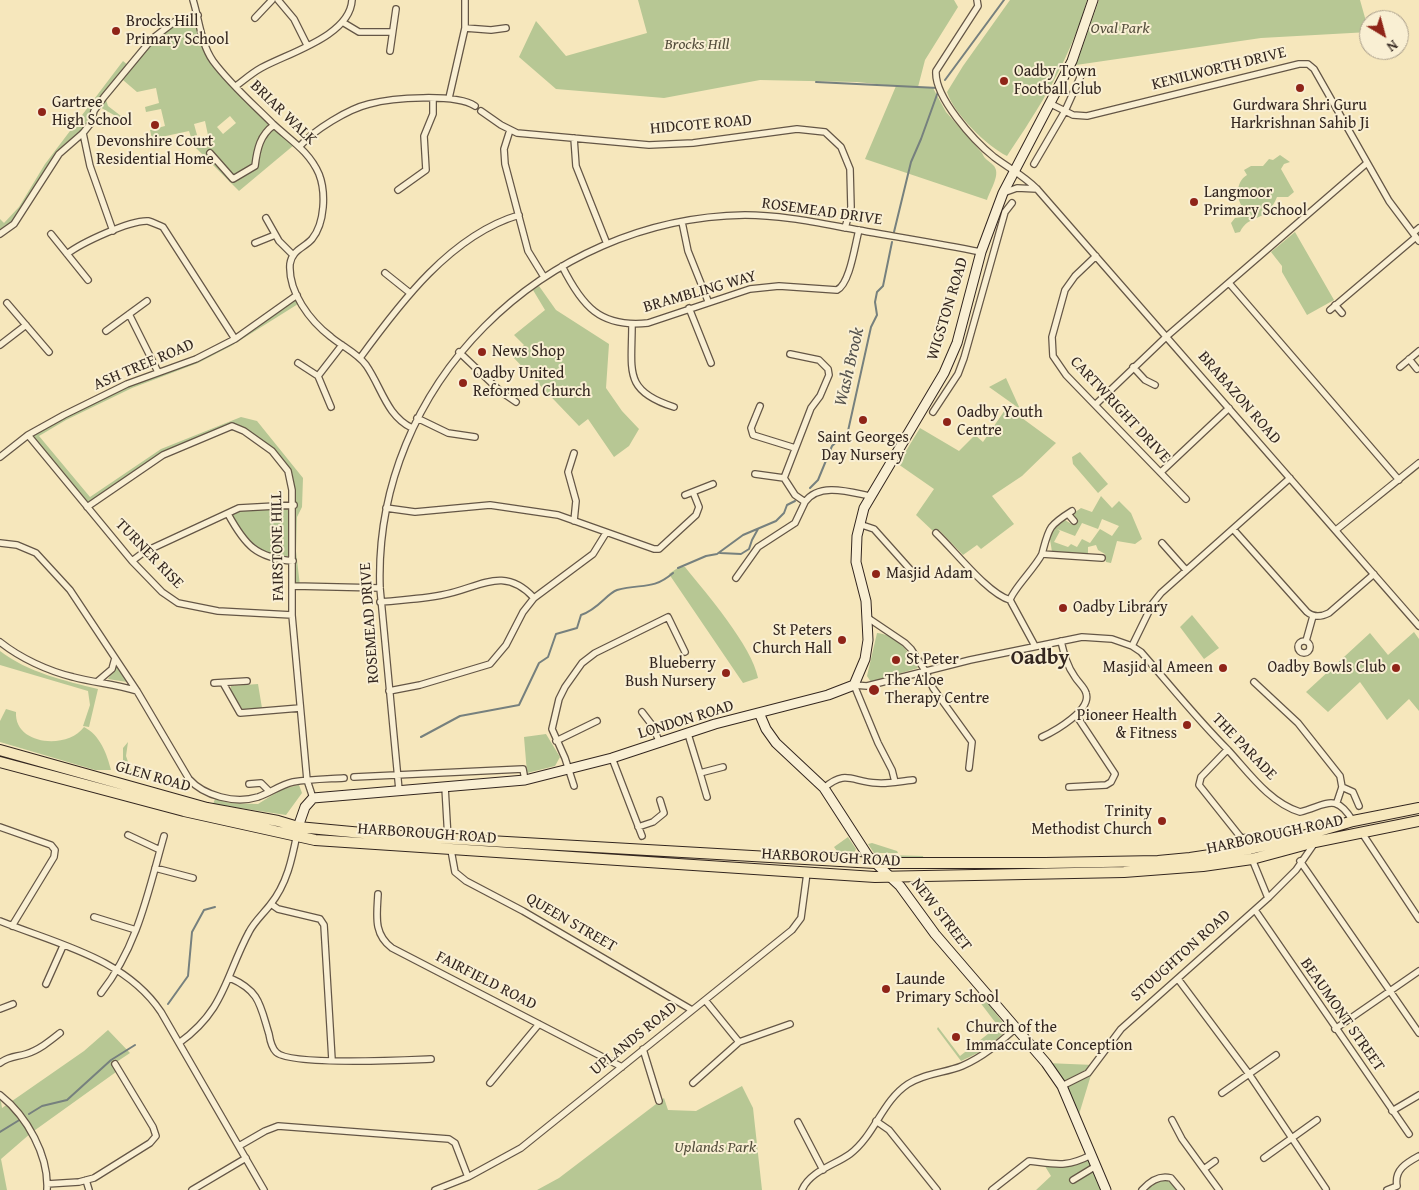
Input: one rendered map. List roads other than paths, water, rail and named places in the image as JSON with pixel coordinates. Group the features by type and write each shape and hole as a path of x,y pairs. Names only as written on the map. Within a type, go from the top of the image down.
{"highway":[{"name":"GLEN ROAD","path":"0,750 207,808 281,821 284,829 297,831"},
{"name":"GLEN ROAD","path":"0,762 184,811 297,831"},
{"name":"HARBOROUGH ROAD","path":"883,870 955,860 1158,860 1250,848 1299,837 1353,821 1419,808"},
{"path":"1353,821 1364,826 1419,814"},
{"path":"1353,821 1362,832"},
{"path":"1299,837 1307,840 1352,828 1362,832 1419,821"},
{"name":"HARBOROUGH ROAD","path":"297,831 725,856 810,865"},
{"name":"HARBOROUGH ROAD","path":"297,831 315,840 382,846 810,865"},
{"name":"HARBOROUGH ROAD","path":"883,870 978,873 986,876 1156,870 1252,859 1362,832"},
{"path":"1250,848 1252,859"},
{"path":"725,856 757,861 883,870"},
{"path":"955,860 958,868 1025,875"}],"main road":[{"name":"WIGSTON ROAD","path":"854,685 865,659 868,640 868,618 856,562 859,524 870,496 936,388 957,343 980,252 1003,193 1072,61 1093,0"},
{"name":"LONDON ROAD","path":"313,798 525,780 612,758 733,719 760,715 775,708 843,691 854,685"},
{"name":"NEW STREET","path":"760,715 766,729 776,742 824,788 868,856 883,870 1046,1063 1062,1086"},
{"path":"297,831 305,807 313,798"},
{"path":"1062,1086 1106,1190"}],"street":[{"name":"BRIAR WALK","path":"193,0 200,28 212,60 274,125 300,146 319,174 323,189 320,223 314,237 292,255"},
{"path":"255,18 272,0"},
{"path":"278,0 294,19 307,45"},
{"path":"236,86 258,70 330,34 344,23 352,0"},
{"path":"449,98 465,28 465,0"},
{"name":"BRABAZON ROAD","path":"978,1 936,71 938,85 955,114 980,144 1014,171 1020,173 1038,189 1374,574 1418,621"},
{"path":"390,51 396,9"},
{"path":"0,234 14,224 59,154 83,134 92,123 94,111 104,97 152,39 174,22 198,15"},
{"path":"344,23 359,32 392,32"},
{"path":"465,28 506,28"},
{"name":"KENILWORTH DRIVE","path":"1051,104 1073,115 1087,116 1299,64 1308,64 1314,69 1393,208 1416,237"},
{"path":"1034,164 1065,111 1083,71"},
{"path":"398,190 426,170 424,136 433,114 433,98"},
{"path":"300,146 326,126 368,104 449,98 475,106"},
{"name":"HIDCOTE ROAD","path":"481,111 510,130 525,134 649,145 693,143 797,129 825,132 841,146 850,169 851,207 845,228"},
{"path":"210,153 233,179 255,166 258,148 265,131 274,125"},
{"path":"510,130 504,156 528,251 544,277"},
{"path":"83,134 90,166 113,231"},
{"path":"574,138 576,166 607,244"},
{"path":"1095,405 1166,337 1367,163"},
{"path":"1003,193 1017,188 1038,189"},
{"name":"WIGSTON ROAD","path":"933,412 958,374 1005,212 1012,203"},
{"path":"360,358 410,293 474,235 488,225 519,215"},
{"name":"ROSEMEAD DRIVE","path":"399,790 380,602 378,555 386,508 397,464 417,418 460,352 508,303 562,266 607,244 635,234 682,222 745,215 802,220 980,252"},
{"path":"266,218 275,236 292,255 290,267 297,295 314,323 360,358 374,378 392,414 399,422 412,428"},
{"path":"67,254 77,246 113,231 148,221 163,227 235,339"},
{"path":"682,222 688,252 708,301"},
{"path":"1330,310 1416,237 1419,228"},
{"name":"BRAMBLING WAY","path":"562,266 578,296 590,310 616,322 648,323 708,301 766,286 832,290 841,288 846,278 859,230"},
{"path":"51,234 88,280"},
{"path":"256,243 275,236"},
{"name":"CARTWRIGHT DRIVE","path":"1096,256 1075,276 1065,290 1051,346 1059,367 1186,499"},
{"path":"385,273 410,293"},
{"path":"1229,283 1398,480"},
{"name":"ASH TREE ROAD","path":"2,455 28,435 127,384 196,359 235,339 297,295"},
{"path":"106,331 147,301"},
{"path":"8,303 49,352"},
{"path":"1335,305 1342,313"},
{"path":"967,306 977,308"},
{"path":"689,308 711,363"},
{"path":"129,314 158,372"},
{"path":"632,324 632,367 639,388 650,398 674,407"},
{"path":"0,345 26,325"},
{"path":"318,376 342,345"},
{"path":"1400,367 1419,351"},
{"path":"460,352 500,391 516,402"},
{"path":"784,478 811,408 820,396 829,375 828,369 819,360 790,354"},
{"path":"1409,360 1417,369"},
{"path":"298,363 318,376 331,407"},
{"path":"1133,367 1145,380 1155,385"},
{"path":"936,388 945,393"},
{"path":"760,406 752,428 753,435 795,448"},
{"path":"1160,472 1229,408"},
{"path":"417,418 448,433 476,437"},
{"name":"FAIRSTONE HILL","path":"87,507 163,456 232,426 244,431 272,451 288,471 294,505 292,615 307,780 313,798"},
{"name":"TURNER RISE","path":"28,435 132,561 162,592 178,604 218,611 292,615"},
{"path":"0,448 2,455"},
{"path":"574,453 568,472 576,502 574,521"},
{"path":"1336,530 1419,464"},
{"path":"755,474 784,478 795,494 805,502"},
{"path":"895,782 892,770 854,685 867,686 1061,641 1097,636 1132,646 1153,603 1186,570 1290,478"},
{"path":"685,495 714,484"},
{"path":"736,578 758,547 795,523 805,502 812,495 822,490 870,496"},
{"path":"386,508 415,512 490,506 558,515 654,550 659,549 696,515 699,507 693,492"},
{"path":"132,561 144,552 239,508 294,505"},
{"path":"1010,600 1014,590 1031,573 1042,554 1045,536 1052,526 1070,512 1074,521"},
{"path":"228,514 240,535 259,554 274,559 293,561"},
{"path":"859,524 874,529 916,576"},
{"path":"1233,529 1306,612 1314,616 1324,616 1329,613 1374,574"},
{"path":"389,691 420,685 490,664 506,645 523,612 534,598 593,554 606,533"},
{"path":"936,533 983,581 1002,598 1010,600 1034,646"},
{"path":"0,543 28,548 45,560 70,590 137,691 189,780 196,787 205,792 232,799 254,798 280,785 307,780 344,778"},
{"path":"1162,543 1186,570"},
{"path":"1042,554 1102,558"},
{"path":"380,602 444,595 494,580 523,586 534,598"},
{"path":"294,586 380,588"},
{"path":"1306,641 1314,616"},
{"path":"574,786 552,729 559,699 573,674 595,653 668,617 685,652"},
{"path":"868,618 905,643 926,672 933,688 972,742 969,768"},
{"path":"1042,737 1076,714 1086,704 1087,695 1067,664 1061,641"},
{"path":"0,642 24,658 72,677 98,681 137,691"},
{"name":"THE PARADE","path":"1132,646 1141,652 1185,705 1269,793 1289,808 1300,812 1330,802 1336,802"},
{"path":"98,681 112,669 114,656"},
{"path":"214,683 247,682"},
{"path":"1254,682 1298,723 1340,776 1342,787 1336,802 1345,807 1353,821"},
{"path":"223,683 240,713"},
{"path":"240,713 300,708"},
{"path":"642,712 652,725 660,743"},
{"path":"237,720 240,713"},
{"path":"1069,787 1106,785 1111,782 1114,774 1076,714"},
{"path":"556,741 597,721"},
{"path":"688,734 707,797"},
{"path":"1227,750 1201,777 1199,785 1250,848"},
{"path":"612,758 642,836"},
{"path":"700,773 723,767"},
{"path":"354,777 523,769 525,780"},
{"path":"824,788 835,779 843,777 876,783 913,780"},
{"path":"249,784 261,783 269,791"},
{"path":"445,786 448,839"},
{"path":"1342,787 1353,792 1359,806"},
{"path":"638,827 653,822 664,813 660,800"},
{"path":"0,827 51,845 55,850 54,857 12,926"},
{"path":"179,1043 202,1024 213,1010 230,978 240,949 251,927 271,904 284,884 293,858 297,831"},
{"path":"1362,832 1419,920"},
{"path":"1241,838 1290,834 1299,837"},
{"path":"128,835 160,850"},
{"path":"101,993 118,969 133,941 164,836"},
{"name":"STOUGHTON ROAD","path":"1062,1086 1088,1072 1121,1029 1268,898 1296,870 1300,861 1315,842"},
{"name":"QUEEN STREET","path":"451,850 456,872 466,881 531,915 692,1010"},
{"path":"1252,859 1268,898"},
{"path":"1300,861 1419,1033"},
{"name":"UPLANDS ROAD","path":"435,1190 468,1177 521,1148 799,922 804,905 810,865"},
{"path":"154,868 193,878"},
{"name":"FAIRFIELD ROAD","path":"378,894 377,926 380,937 385,943 622,1067"},
{"path":"271,904 278,909 320,919 324,925 332,1060"},
{"name":"BEAUMONT STREET","path":"1255,910 1409,1134"},
{"path":"94,917 136,930"},
{"path":"0,921 118,969 145,993 158,1008 264,1190"},
{"path":"46,984 63,946"},
{"path":"1335,1029 1419,970"},
{"path":"230,978 246,986 259,999 272,1045 277,1053 292,1059 431,1059"},
{"path":"1178,979 1249,1074 1326,1189"},
{"path":"705,1000 739,1042"},
{"path":"0,1009 13,1004"},
{"path":"490,1083 538,1024"},
{"path":"694,1083 739,1042 790,1024"},
{"path":"802,1190 812,1177 852,1152 890,1099 908,1084 928,1074 961,1066 988,1051 1016,1028"},
{"path":"1,1060 9,1056 26,1054 60,1033"},
{"path":"643,1049 659,1102"},
{"path":"1222,1093 1276,1055"},
{"path":"0,1095 24,1120 31,1133 42,1157 47,1187 86,1180 100,1174 150,1143 156,1136 153,1127 115,1064"},
{"path":"1392,1111 1419,1095"},
{"path":"1172,1120 1182,1139 1218,1188 1223,1182"},
{"path":"1264,1158 1317,1120"},
{"path":"876,1121 890,1130 937,1190"},
{"path":"798,1122 823,1170"},
{"path":"239,1146 278,1126 448,1139 455,1143 468,1177"},
{"path":"992,1190 1029,1161 1060,1166 1077,1163 1092,1155"},
{"path":"1387,1190 1399,1188 1399,1171 1405,1164 1419,1156"},
{"path":"192,1190 246,1158"},
{"path":"1204,1168 1215,1161"},
{"path":"1073,1180 1096,1166"},
{"path":"1142,1190 1158,1178 1167,1177 1176,1182 1181,1190"},
{"path":"86,1180 88,1190"}],"waterway":[{"name":"Wash Brook","path":"945,80 1004,0"},
{"name":"Wash Brook","path":"816,82 938,88"},
{"path":"894,232 911,162 939,89"},
{"name":"Wash Brook","path":"810,488 818,480 832,446 848,431 871,327 877,315 875,302 877,292 883,286 892,242"},
{"name":"Wash Brook","path":"678,568 706,556 717,554 743,535 776,521 784,513 787,505 795,501"},
{"path":"720,553 741,554 749,549 758,529"},
{"path":"421,737 460,716 519,705 539,663 548,657 556,634 577,628 581,615 593,609 613,592 659,582 673,573"},
{"name":"Wash Brook","path":"168,1004 188,976 192,932 204,910 215,907"},
{"name":"Wash Brook","path":"29,1114 42,1106 67,1100 111,1060 135,1045"},
{"name":"Wash Brook","path":"0,1132 21,1119"}],"place":[{"name":"Brocks Hill Primary School","path":"116,31"},
{"name":"Oadby Town Football Club","path":"1004,81"},
{"name":"Gurdwara Shri Guru Harkrishnan Sahib Ji","path":"1300,88"},
{"name":"Gartree High School","path":"42,112"},
{"name":"Devonshire Court Residential Home","path":"155,125"},
{"name":"Langmoor Primary School","path":"1194,202"},
{"name":"News Shop","path":"482,352"},
{"name":"Oadby United Reformed Church","path":"463,383"},
{"name":"Saint Georges Day Nursery","path":"863,420"},
{"name":"Oadby Youth Centre","path":"947,422"},
{"name":"Masjid Adam","path":"876,574"},
{"name":"Oadby Library","path":"1063,608"},
{"name":"St Peters Church Hall","path":"842,640"},
{"name":"St Peter","path":"896,660"},
{"name":"Masjid al Ameen","path":"1223,668"},
{"name":"Oadby Bowls Club","path":"1396,668"},
{"name":"Blueberry Bush Nursery","path":"726,673"},
{"name":"The Aloe Therapy Centre","path":"874,690"},
{"name":"Pioneer Health & Fitness","path":"1187,725"},
{"name":"Trinity Methodist Church","path":"1162,821"},
{"name":"Launde Primary School","path":"886,989"},
{"name":"Church of the Immacculate Conception","path":"956,1037"}],"district":[{"name":"Oadby","path":"1040,659"}],"park label":[{"name":"Oval Park","path":"1120,29"},
{"name":"Brocks Hill","path":"697,45"},
{"name":"Uplands Park","path":"715,1148"}]}
